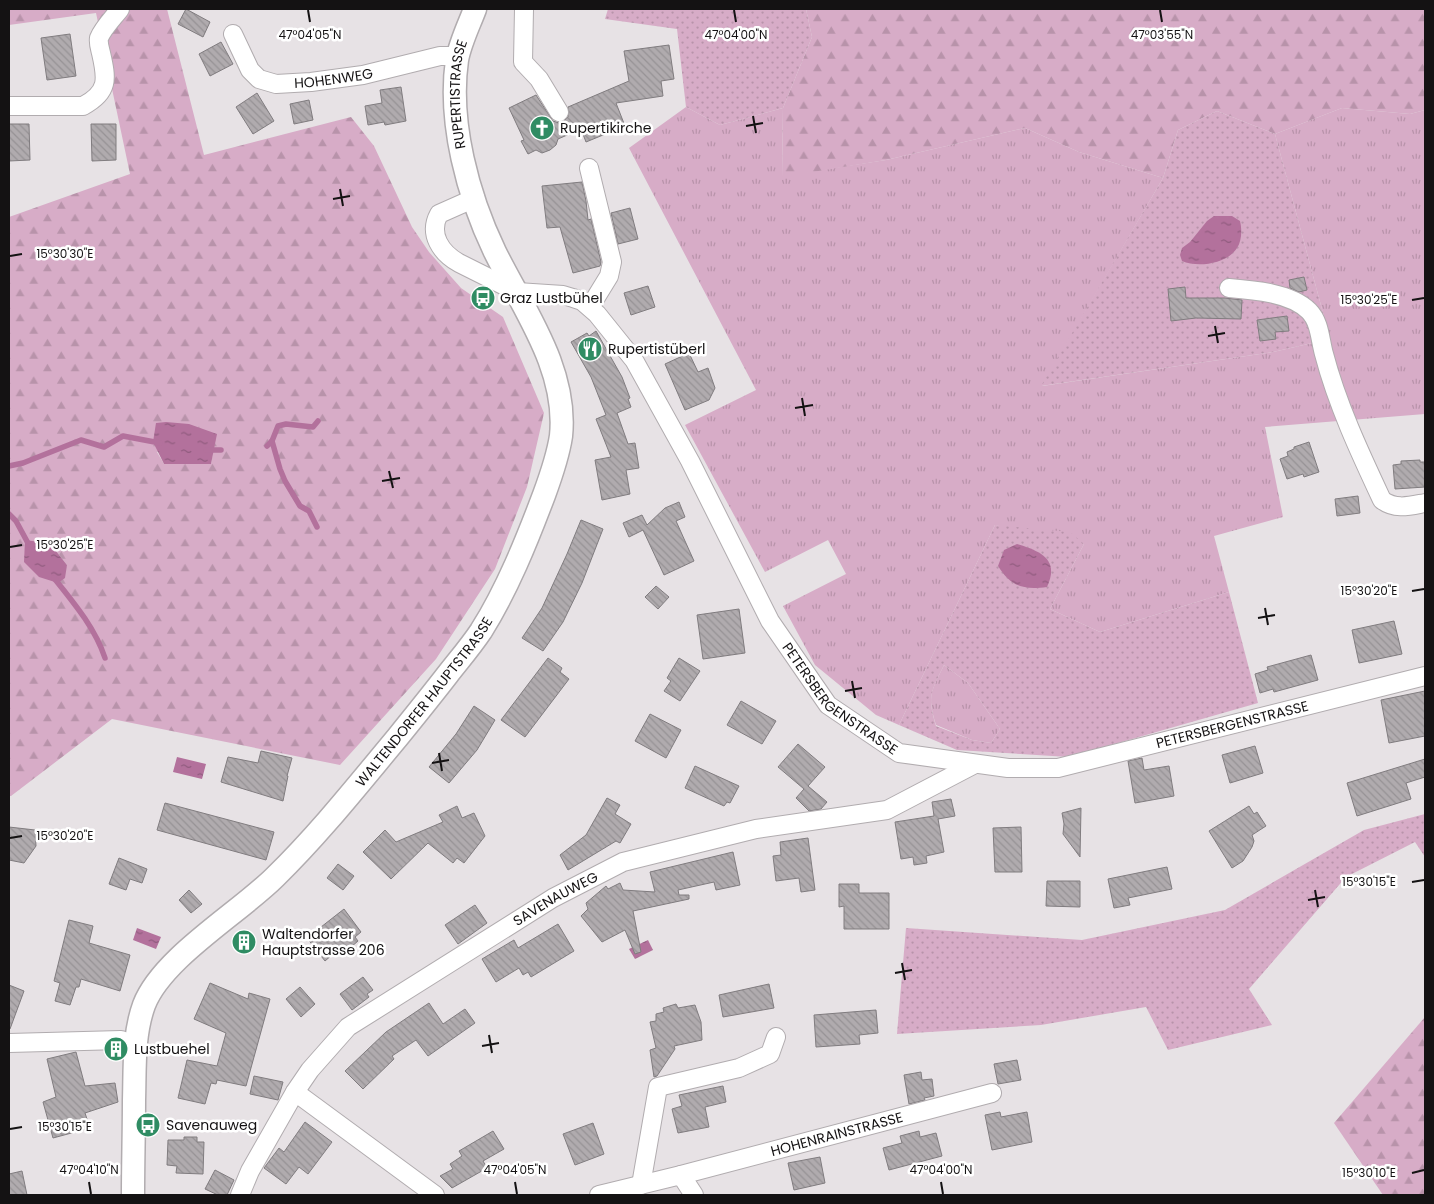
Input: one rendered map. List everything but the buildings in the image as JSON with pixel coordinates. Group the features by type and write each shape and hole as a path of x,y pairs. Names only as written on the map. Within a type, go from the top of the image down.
{"main road":[{"name":"RUPERTISTRASSE","path":"476,9 458,56 455,91 456,119 462,151 475,198 494,250 517,292"},
{"name":"WALTENDORFER HAUPTSTRASSE","path":"133,1195 136,1045 144,1006 154,986 193,946 272,880 344,802 417,714 481,631 528,535 553,470 561,435 560,396 547,354 517,292"}],"street":[{"path":"9,106 83,106 94,100 101,92 106,74 99,44 100,38 120,9"},
{"path":"524,9 523,62 540,79 559,112"},
{"name":"HOHENWEG","path":"233,34 250,70 259,79 276,84 311,82 363,75 440,56 458,56"},
{"path":"589,168 612,262 609,276 590,307"},
{"path":"475,198 443,211 436,218 434,232 436,240 450,258 517,292"},
{"path":"1230,288 1252,290 1284,298 1308,310 1316,319 1329,372 1348,422 1382,500 1388,505 1398,508 1425,503"},
{"name":"PETERSBERGENSTRASSE","path":"517,292 563,295 582,302 590,307 634,360 690,460 770,621 828,705 899,753 1008,768 1058,768 1425,676"},
{"name":"SAVENAUWEG","path":"240,1195 250,1171 295,1092 310,1070 348,1027 553,898 624,862 756,829 887,810 975,764"},
{"path":"641,1185 658,1087 738,1068 770,1054 776,1037"},
{"path":"9,1043 121,1040 136,1045"},
{"path":"295,1092 435,1195"},
{"name":"HOHENRAINSTRASSE","path":"599,1195 992,1093"},
{"path":"681,1175 694,1195"}],"green space":[{"path":"9,9 167,9 204,155 351,117 374,146 412,227 429,252 461,288 503,317 544,413 527,487 495,569 436,659 340,765 112,719 9,796 9,217 130,174 96,13 9,25","holes":["216,434 211,464 164,464 157,452","56,551 67,565 58,583"]},
{"path":"608,9 806,9 812,37 783,108 720,125 686,107 677,29 605,19"},
{"path":"806,9 1425,9 1425,110 1410,114 1342,108 1275,134 1217,111 1178,130 1163,178 1079,152 1025,128 886,160 782,177 783,108 812,37"},
{"path":"686,107 720,125 783,108 782,176 886,160 1025,128 1079,152 1163,178 1042,386 1273,352 1330,339 1275,134 1342,108 1410,114 1425,110 1425,414 1265,427 1283,517 1214,536 1229,592 1100,632 1050,609 1084,544 995,525 899,725 876,715 815,665 783,606 846,574 828,540 765,572 685,425 756,390 629,148"},
{"path":"1217,111 1275,134 1330,339 1273,352 1041,386 1163,178 1178,130"},
{"path":"995,525 1070,532 1084,544 1050,609 1100,632 1229,592 1258,703 1069,757 957,750 899,725","holes":["944,665 968,683 1000,729 991,743 972,740 936,726 931,701 933,688"]},
{"path":"944,665 968,683 1000,729 991,743 972,740 936,725 931,700 933,688"},
{"path":"1425,814 1425,857 1415,842 1346,877 1249,989 1272,1025 1168,1050 1146,1007 1041,1025 897,1034 906,928 1082,940 1225,910 1364,830"},
{"path":"1425,1017 1425,1195 1383,1195 1334,1123"}],"water":[{"path":"1214,216 1232,216 1240,221 1241,235 1237,248 1226,258 1212,263 1196,264 1182,261 1180,255 1182,248"},
{"path":"156,423 189,424 217,434 211,464 164,464 153,442"},
{"path":"25,540 40,542 56,551 67,565 65,578 58,583 39,577 24,562"},
{"path":"1017,544 1040,553 1046,558 1051,569 1047,587 1031,588 1019,586 1008,579 998,566 1004,550"},
{"path":"177,757 206,764 202,779 173,772"},
{"path":"137,928 161,937 156,949 133,940"},
{"path":"648,940 653,950 635,959 629,949"}],"waterway":[{"path":"267,446 272,441 278,426 286,424 313,427 318,421"},
{"path":"9,466 23,463 81,440 104,447 123,436 160,443"},
{"path":"272,441 285,481 300,506 309,511 317,527"},
{"path":"206,450 221,450"},
{"path":"9,514 16,521 29,545"},
{"path":"54,578 90,626 105,658"}],"place":[{"name":"Rupertikirche","path":"542,128"},
{"name":"Graz Lustbühel","path":"483,298"},
{"name":"Rupertistüberl","path":"590,349"},
{"name":"Waltendorfer Hauptstrasse 206","path":"244,942"},
{"name":"Lustbuehel","path":"116,1049"},
{"name":"Savenauweg","path":"148,1125"}]}
